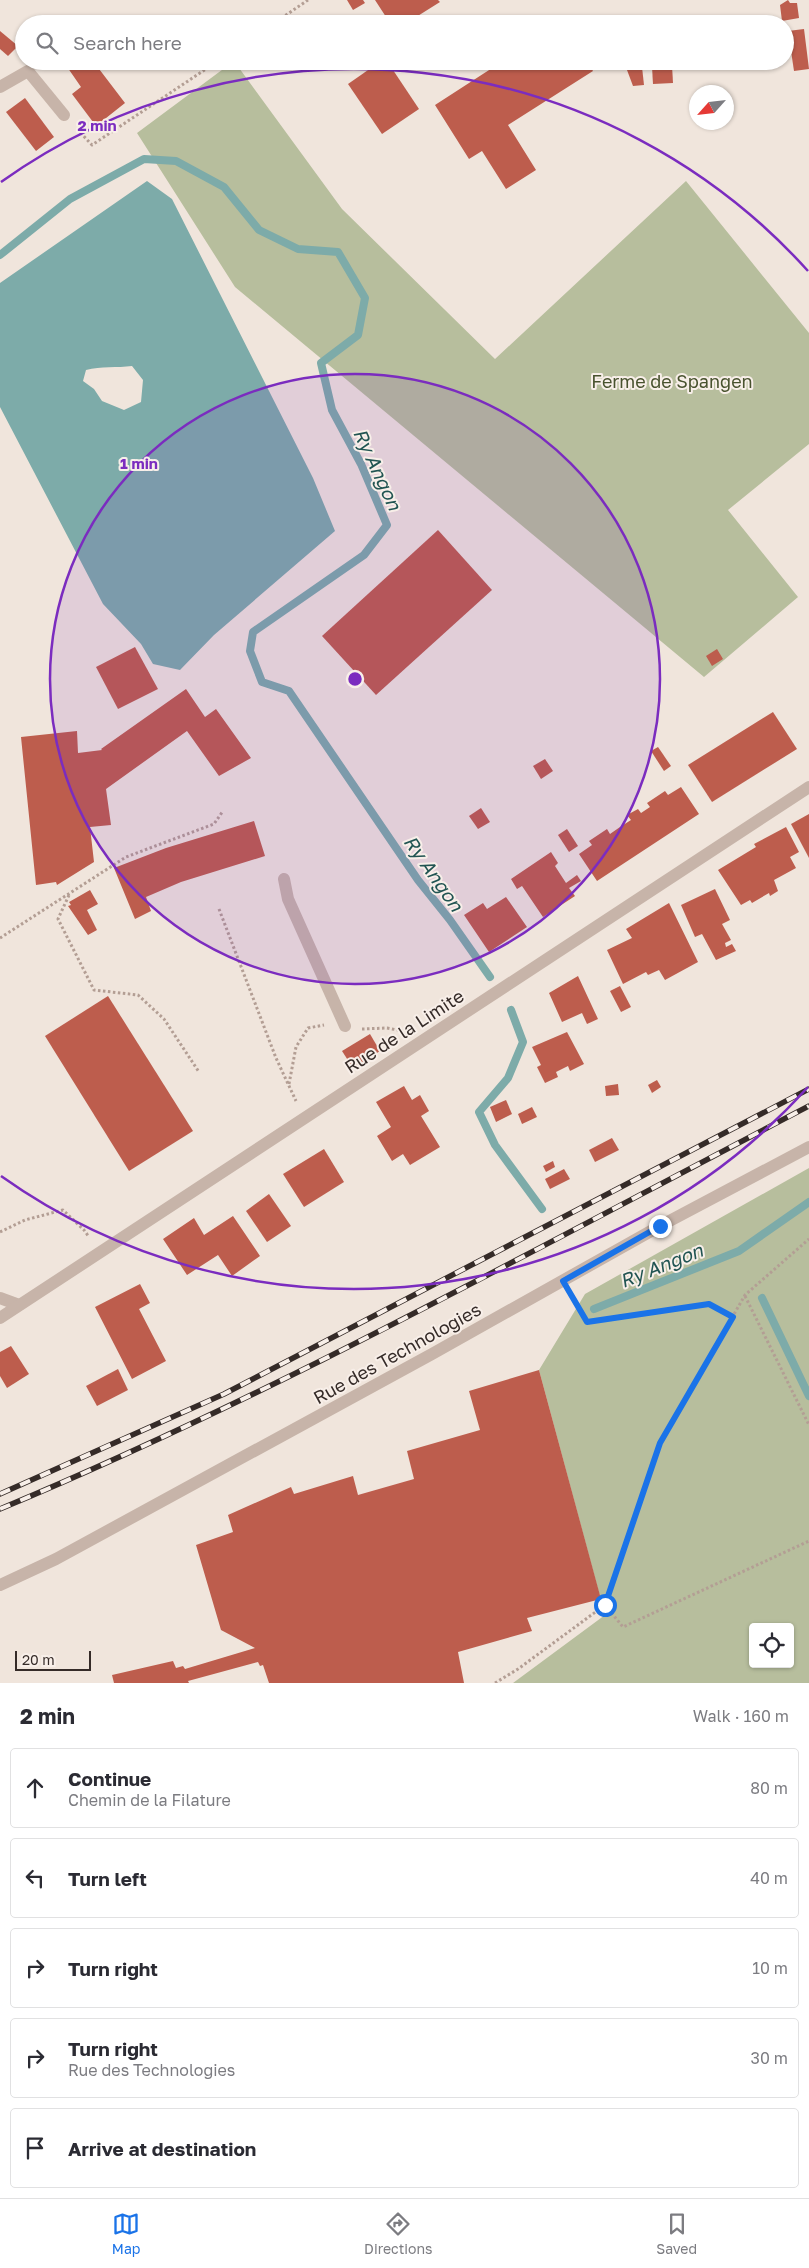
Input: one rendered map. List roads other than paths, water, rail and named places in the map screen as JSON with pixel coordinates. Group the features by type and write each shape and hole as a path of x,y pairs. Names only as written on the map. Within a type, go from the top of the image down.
{"street":[{"path":"0,87 28,71 64,115"},
{"name":"Rue de la Limite","path":"0,1318 809,787"},
{"path":"284,879 288,899 345,1026"},
{"name":"Rue des Technologies","path":"0,1585 56,1559 660,1226 809,1147"},
{"path":"0,1298 20,1306"}],"water":[{"path":"147,181 172,199 313,478 335,531 214,635 180,670 153,664 141,644 103,604 0,407 0,283","holes":["132,366 143,380 141,402 124,410 102,401 94,389 83,381 86,370"]}],"waterway":[{"name":"Ry Angon","path":"0,255 70,199 144,159 176,161 224,187 259,230 298,249 338,252 365,298 358,335 321,363 332,410 361,464 387,525 364,555 253,632 250,651 262,682 289,691 418,880 450,920 490,977"},
{"name":"Ry Angon","path":"511,1010 523,1042 508,1078 479,1112 495,1145 542,1209"},
{"name":"Ry Angon","path":"594,1309 739,1251 809,1202"},
{"name":"Ry Angon","path":"762,1298 809,1396"}],"railway":[{"path":"0,1494 224,1394 809,1089"},
{"path":"0,1509 206,1417 308,1367 509,1264 809,1106"}],"park label":[{"name":"Ferme de Spangen","path":"672,381"}]}
